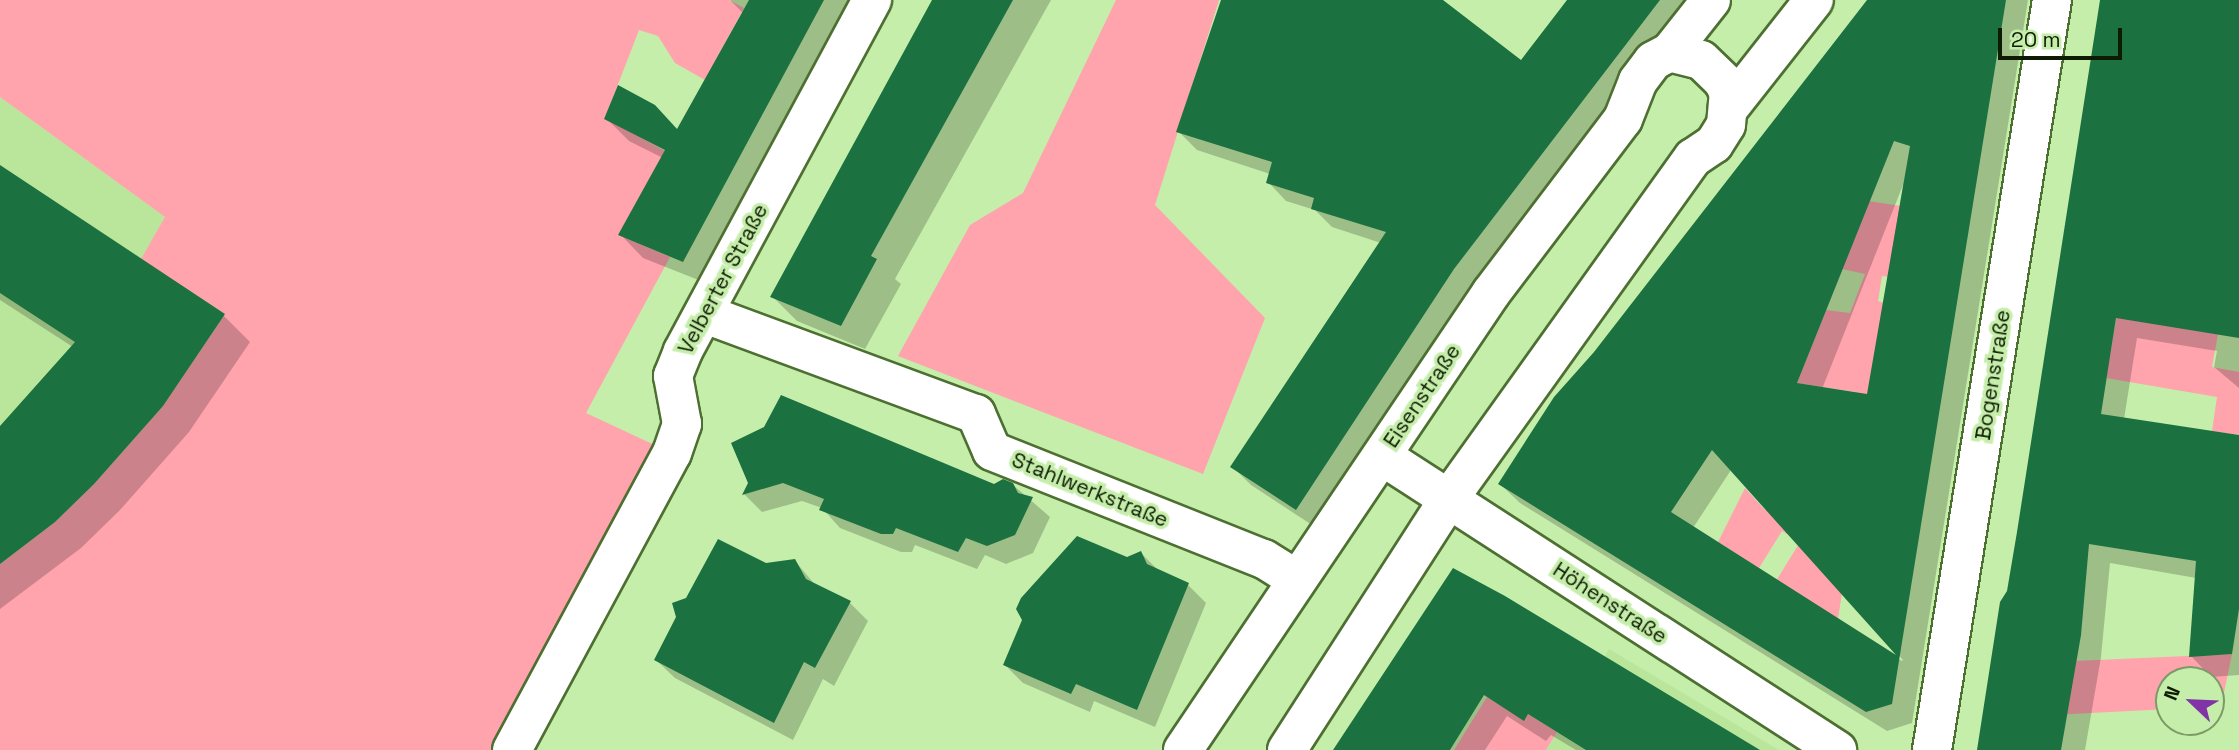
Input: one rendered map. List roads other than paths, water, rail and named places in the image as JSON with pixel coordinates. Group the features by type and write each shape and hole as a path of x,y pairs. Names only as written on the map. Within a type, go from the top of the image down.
{"street":[{"name":"Velberter Straße","path":"512,750 673,453 682,424 673,376 872,0"},
{"name":"Eisenstraße","path":"1183,750 1491,293 1623,119 1638,81 1653,61 1671,51 1711,0"},
{"path":"1287,750 1448,499 1693,158 1714,144 1730,108 1814,0"},
{"name":"Bogenstraße","path":"1932,750 2052,0"},
{"path":"1671,51 1711,66 1723,80 1730,108"},
{"name":"Stahlwerkstraße","path":"705,314 976,414 992,451 1264,559 1296,579"},
{"name":"Höhenstraße","path":"1382,456 1837,750"}]}
